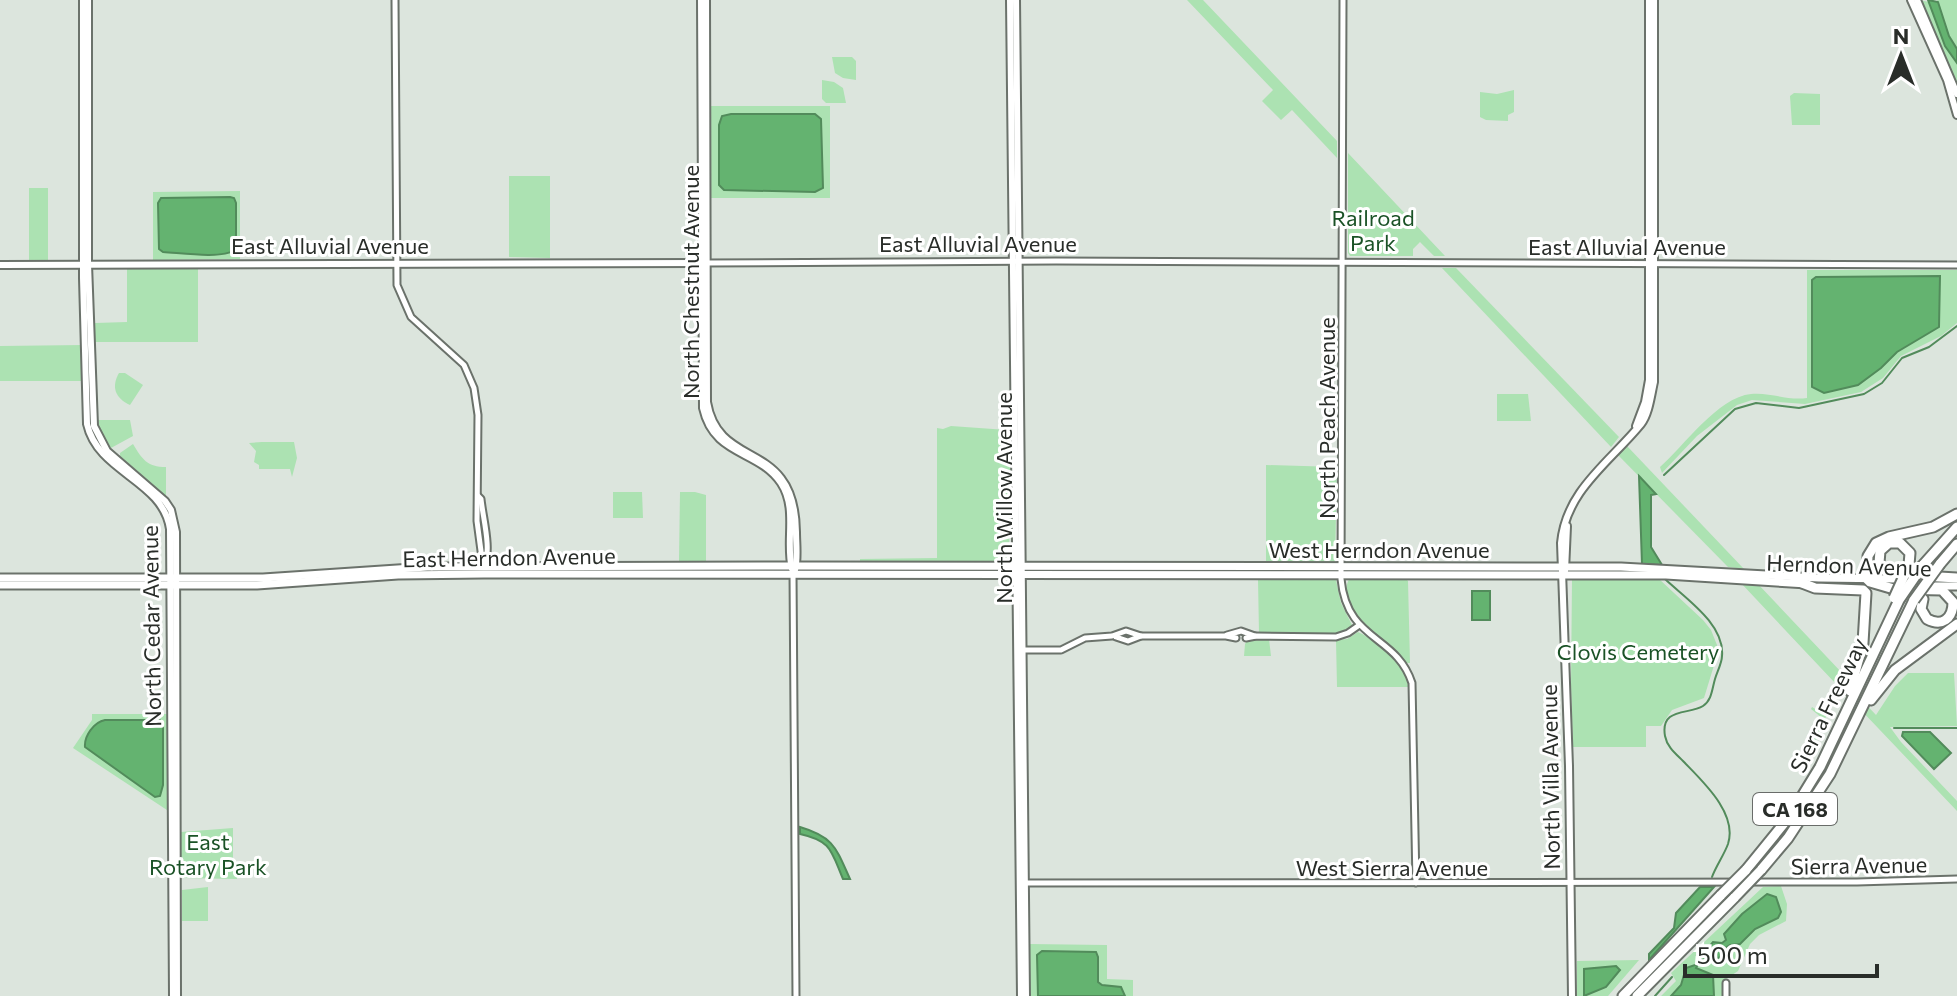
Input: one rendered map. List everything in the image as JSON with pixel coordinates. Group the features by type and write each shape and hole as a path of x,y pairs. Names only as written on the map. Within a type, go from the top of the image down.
{"highway":[{"path":"1918,599 1927,619 1934,623 1950,616 1953,602 1942,590 1894,589 1867,579 1868,556 1876,543 1933,527 1957,514"},
{"name":"Sierra Freeway","path":"1623,996 1776,835 1799,802 1834,740 1856,683 1896,600 1957,527"},
{"path":"1896,600 1909,565 1910,553 1902,544 1889,543 1880,551 1880,566 1888,574 1957,578"},
{"name":"Sierra Freeway","path":"1637,996 1761,870 1795,829 1844,748 1918,599 1957,546"},
{"path":"1802,583 1815,588 1863,590 1866,593 1865,631 1856,683"},
{"path":"1870,698 1895,670 1957,624"}],"main road":[{"name":"North Cedar Avenue","path":"86,0 84,170 93,418 98,438 107,451 157,493 176,532 171,633 175,996"},
{"name":"North Cedar Avenue","path":"86,0 88,205 85,332 90,435 108,461 152,491 168,511 177,665 175,996"},
{"name":"North Chestnut Avenue","path":"704,0 701,19 703,263 706,393 710,417 727,441 776,471 789,494"},
{"name":"North Chestnut Avenue","path":"704,0 706,54 701,394 704,414 721,441 761,466 789,494"},
{"name":"North Willow Avenue","path":"1016,0 1017,177 1013,356 1015,463 1022,529 1019,571"},
{"path":"1651,0 1651,264"},
{"path":"1911,0 1947,80 1957,115"},
{"path":"1917,0 1957,94"},
{"path":"1010,3 1013,48 1016,51"},
{"name":"North Willow Avenue","path":"1010,3 1010,136 1020,398 1019,760 1024,996"},
{"path":"701,19 704,22 706,54"},
{"path":"1010,136 1013,138 1017,177"},
{"path":"84,170 88,205"},
{"name":"East Alluvial Avenue","path":"0,265 703,263"},
{"name":"North Villa Avenue","path":"1572,996 1564,569 1566,534 1570,511 1584,484 1636,427 1645,402 1649,381 1651,264"},
{"path":"85,332 91,354"},
{"path":"1013,356 1017,359 1020,398"},
{"path":"789,494 795,513 793,568"},
{"path":"789,494 793,568"},
{"path":"1124,574 1176,571 1181,567"},
{"name":"West Herndon Avenue","path":"1019,571 1181,567 1412,574 1564,569"},
{"name":"East Herndon Avenue","path":"0,585 173,582 409,568 1019,571"},
{"name":"East Herndon Avenue","path":"0,578 283,584 431,574 793,568"},
{"path":"1412,574 1415,571 1471,568"},
{"name":"West Herndon Avenue","path":"1019,571 1124,574 1471,568 1742,576"},
{"name":"Herndon Avenue","path":"1742,576 1957,578"},
{"name":"Herndon Avenue","path":"1742,576 1802,583 1957,586"},
{"path":"171,633 175,637 177,665"},
{"name":"North Willow Avenue","path":"1020,650 1024,996"},
{"path":"1019,760 1024,789"},
{"path":"173,825 177,855"}],"street":[{"path":"395,0 395,263 399,292 411,317 422,330 454,354 470,375 477,406 477,515 484,567"},
{"name":"North Peach Avenue","path":"1343,0 1341,571 1346,605 1358,626"},
{"name":"East Alluvial Avenue","path":"703,263 1016,261 1957,265"},
{"path":"478,496 481,499 485,538 487,562 484,567"},
{"path":"477,515 485,538"},
{"path":"793,568 796,996"},
{"path":"1020,650 1061,650 1085,638 1112,636 1123,636 1128,641 1132,636 1226,636 1241,631 1246,636 1340,636 1358,626 1393,652 1405,666 1412,683 1416,883"},
{"name":"Sierra Avenue","path":"1762,882 1957,879"},
{"name":"West Sierra Avenue","path":"1024,883 1762,882"},
{"path":"1726,983 1726,996"}],"green space":[{"path":"1187,0 1203,0 1337,141 1337,158 1292,110 1281,120 1262,101 1273,90"},
{"path":"1919,0 1929,2 1945,46 1957,63 1957,87"},
{"path":"1937,0 1957,0 1957,49 1949,36"},
{"path":"832,57 852,57 856,61 856,80 835,73"},
{"path":"822,80 834,82 843,88 846,103 826,103 822,99"},
{"path":"1514,90 1514,112 1508,115 1508,121 1480,117 1480,92 1497,94"},
{"path":"1794,93 1820,94 1820,125 1792,125 1790,96"},
{"path":"711,106 830,106 830,198 711,198"},
{"name":"Railroad Park","path":"1348,153 1445,256 1434,256 1420,242 1413,249 1413,256 1350,256"},
{"path":"509,176 550,176 550,258 509,257"},
{"path":"29,188 48,188 48,260 29,260"},
{"path":"240,191 240,259 153,260 153,192"},
{"path":"1442,268 1456,268 1619,437 1611,447"},
{"path":"127,269 198,269 198,342 95,342 95,323 127,322"},
{"path":"1807,270 1957,270 1957,323 1941,336 1901,356 1883,378 1861,392 1805,404 1752,400 1737,405 1697,436 1662,473 1660,467 1702,424 1739,397 1758,394 1807,398"},
{"path":"83,345 83,381 0,381 0,346"},
{"path":"119,373 125,373 143,385 130,405 116,392"},
{"path":"1497,394 1528,394 1531,421 1497,421"},
{"path":"98,420 130,420 133,436 111,448 101,433"},
{"path":"937,428 1007,430 1011,435 1009,562 860,563 860,559 937,558"},
{"path":"294,442 297,458 292,477 290,469 259,469 254,462 256,451 249,443"},
{"path":"133,444 146,461 154,466 166,467 166,496 120,456"},
{"path":"1627,446 1744,569 1728,567 1618,455"},
{"path":"1266,465 1337,467 1335,562 1266,562"},
{"path":"613,492 642,492 643,518 613,518"},
{"path":"680,492 706,495 706,561 679,561"},
{"path":"1349,579 1408,581 1410,663 1406,663 1355,616 1348,605 1346,593"},
{"name":"Clovis Cemetery","path":"1572,579 1659,579 1711,630 1717,645 1704,698 1672,710 1661,726 1646,726 1646,747 1573,747"},
{"path":"1258,580 1336,580 1341,603 1353,627 1336,634 1259,633"},
{"path":"1740,582 1757,583 1843,674 1842,679 1876,715 1895,686 1908,673 1954,673 1957,726 1890,727 1957,801 1957,811 1839,687 1804,767 1802,764 1822,722 1822,718 1811,709 1825,715 1836,684"},
{"path":"1358,632 1390,654 1402,669 1409,687 1337,687 1336,640 1347,639"},
{"path":"1269,639 1271,656 1244,656 1248,640"},
{"path":"92,714 169,714 170,812 73,748 92,720"},
{"name":"East Rotary Park","path":"233,828 233,866 237,866 237,879 181,878 181,832"},
{"path":"1781,886 1787,904 1786,921 1759,935 1750,944 1738,971 1723,981 1723,996 1661,996 1676,981 1671,973 1763,887"},
{"path":"208,887 208,921 182,921 182,890"},
{"path":"1029,944 1107,945 1107,979 1133,980 1133,996 1030,996"},
{"path":"1639,960 1608,996 1577,996 1577,961"}],"shaded area":[{"path":"1928,0 1938,2 1949,36 1957,49 1957,63 1945,46"},
{"path":"815,114 821,119 823,188 815,192 724,190 719,185 719,125 722,116"},
{"path":"230,197 236,203 236,250 201,255 163,252 159,249 158,203 161,198"},
{"path":"1940,276 1939,327 1897,352 1858,385 1824,393 1812,387 1812,280 1816,277"},
{"path":"1639,476 1656,494 1651,495 1651,547 1662,565 1642,564"},
{"path":"1472,591 1490,591 1490,620 1472,620"},
{"path":"105,720 160,720 163,724 163,785 160,796 155,797 85,747 90,730"},
{"path":"1903,732 1930,732 1951,753 1934,769 1902,736"},
{"path":"800,827 820,835 832,845 850,879 843,879 833,854 825,844 800,834"},
{"path":"1700,887 1714,887 1649,960 1649,954 1674,928 1676,913"},
{"path":"1767,894 1776,897 1781,912 1778,918 1755,929 1740,944 1725,948 1724,956 1708,961 1699,959 1713,942 1726,940 1724,934"},
{"path":"1042,951 1096,952 1098,982 1121,987 1125,996 1038,996 1037,955"},
{"path":"1698,964 1696,968 1713,975 1714,996 1671,996 1681,985 1686,968"},
{"path":"1616,966 1620,970 1606,987 1584,996 1584,969"}],"waterway":[{"path":"1664,475 1735,409 1756,403 1799,408 1864,394 1882,383 1902,358 1929,347 1957,326"},
{"path":"1665,579 1711,623 1721,644 1721,662 1708,701 1697,709 1671,716 1665,727 1670,747 1716,798 1728,821 1728,844 1712,877"},
{"path":"1894,728 1957,728"},
{"path":"1655,996 1672,977"}]}
